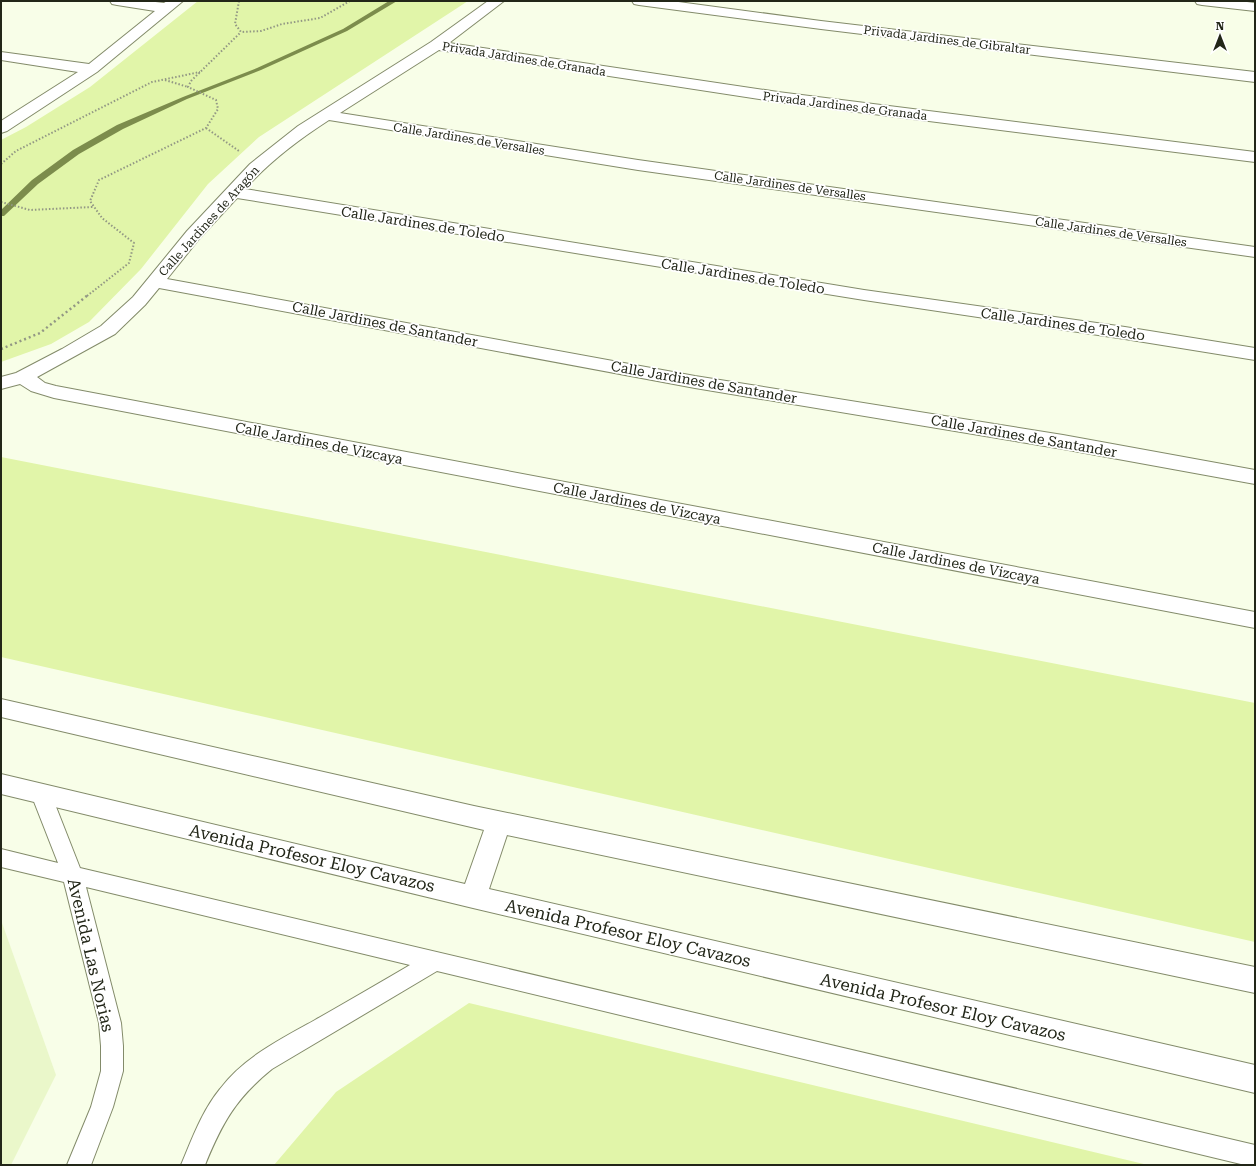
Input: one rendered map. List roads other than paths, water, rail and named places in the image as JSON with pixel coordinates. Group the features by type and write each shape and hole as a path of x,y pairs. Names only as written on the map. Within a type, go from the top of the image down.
{"street":[{"path":"117,1 172,5"},
{"name":"Calle Jardines de Aragón","path":"1,383 23,377 69,353 108,330 139,301 192,236 259,165 304,129 436,45 498,1"},
{"name":"Privada Jardines de Gibraltar","path":"639,1 829,26 1255,78"},
{"path":"1202,1 1255,7"},
{"path":"1,128 92,69 172,5"},
{"name":"Privada Jardines de Granada","path":"436,45 778,98 1255,157"},
{"path":"1,56 92,69"},
{"name":"Calle Jardines de Versalles","path":"326,115 638,165 1255,252"},
{"name":"Calle Jardines de Toledo","path":"232,192 856,294 1117,332 1255,354"},
{"name":"Calle Jardines de Santander","path":"154,282 695,382 1063,442 1255,477"},
{"name":"Calle Jardines de Vizcaya","path":"23,377 38,387 54,392 1255,620"},
{"path":"1,708 499,822 1255,980"},
{"name":"Avenida Profesor Eloy Cavazos","path":"1,784 473,897 1255,1079"},
{"path":"473,897 499,822"}],"lane":[{"name":"Avenida Las Norias","path":"41,794 73,876 110,1023 112,1071 102,1106 79,1165"},
{"path":"1,858 1255,1156"},
{"path":"193,1165 208,1131 226,1099 250,1074 280,1052 434,962"}],"waterway":[{"path":"1,214 35,182 76,152 120,127 185,98 259,69 345,30 394,1"}]}
